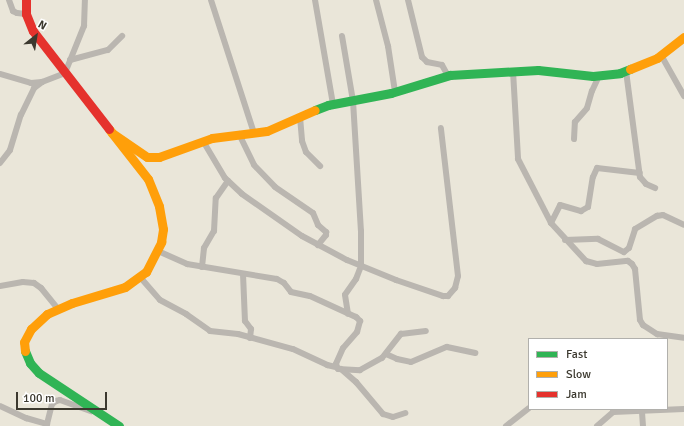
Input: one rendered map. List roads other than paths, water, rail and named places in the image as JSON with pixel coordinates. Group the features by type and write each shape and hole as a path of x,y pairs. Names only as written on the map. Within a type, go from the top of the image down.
{"street":[{"path":"9,0 13,11 26,14"},
{"path":"26,0 26,14 33,31 148,179 159,206 163,229 158,252 146,272 119,289 47,314 31,329 24,342 26,355 30,363 47,379 119,426"},
{"path":"0,163 10,150 21,115 34,88 42,82 65,73 84,26 84,0"},
{"path":"211,0 254,133"},
{"path":"315,0 333,104"},
{"path":"376,0 388,46 395,92"},
{"path":"408,0 422,57 427,62 442,65 448,76"},
{"path":"70,60 108,50 122,36"},
{"path":"342,36 353,101 361,266 356,279 346,291 348,314"},
{"path":"112,133 142,154 159,157 212,138 267,131 333,104 395,92 448,76 538,70 599,76 626,71 661,55 684,37"},
{"path":"661,55 684,96"},
{"path":"513,71 518,159 551,223 582,258 591,264 628,261 632,264 635,269 640,320 643,325 657,334 684,338"},
{"path":"626,71 640,173 643,180 655,188"},
{"path":"0,74 31,83 42,82"},
{"path":"574,139 575,122 587,108 592,91 599,76"},
{"path":"300,117 302,141 306,152 320,166"},
{"path":"203,141 220,172 228,181 250,200 318,245 361,266 443,296 448,296 455,288 458,276 441,128"},
{"path":"239,134 254,165 275,187 313,213 318,225 326,232 326,235 318,245"},
{"path":"551,223 560,205 581,211 588,207 592,177 597,168 640,173"},
{"path":"202,267 204,248 214,231 216,198 228,181"},
{"path":"565,240 598,239 624,252 629,248 635,229 657,216 663,215 684,225"},
{"path":"158,252 182,263 281,280 291,292 310,296 359,319 360,324 356,335 343,348 338,368"},
{"path":"243,274 245,322 251,329 250,338"},
{"path":"140,277 160,300 186,314 210,331 235,333 293,349 327,365 338,368 360,370 386,354 401,334 426,331"},
{"path":"0,286 23,282 34,283 41,288 58,309"},
{"path":"386,354 397,359 411,362 446,348 475,353"},
{"path":"338,368 356,382 383,414 393,417 405,413"},
{"path":"0,406 26,418 47,424 52,404 60,400 99,413"},
{"path":"506,426 528,409"},
{"path":"597,426 613,411 642,412 684,409"},
{"path":"642,412 643,426"}]}
